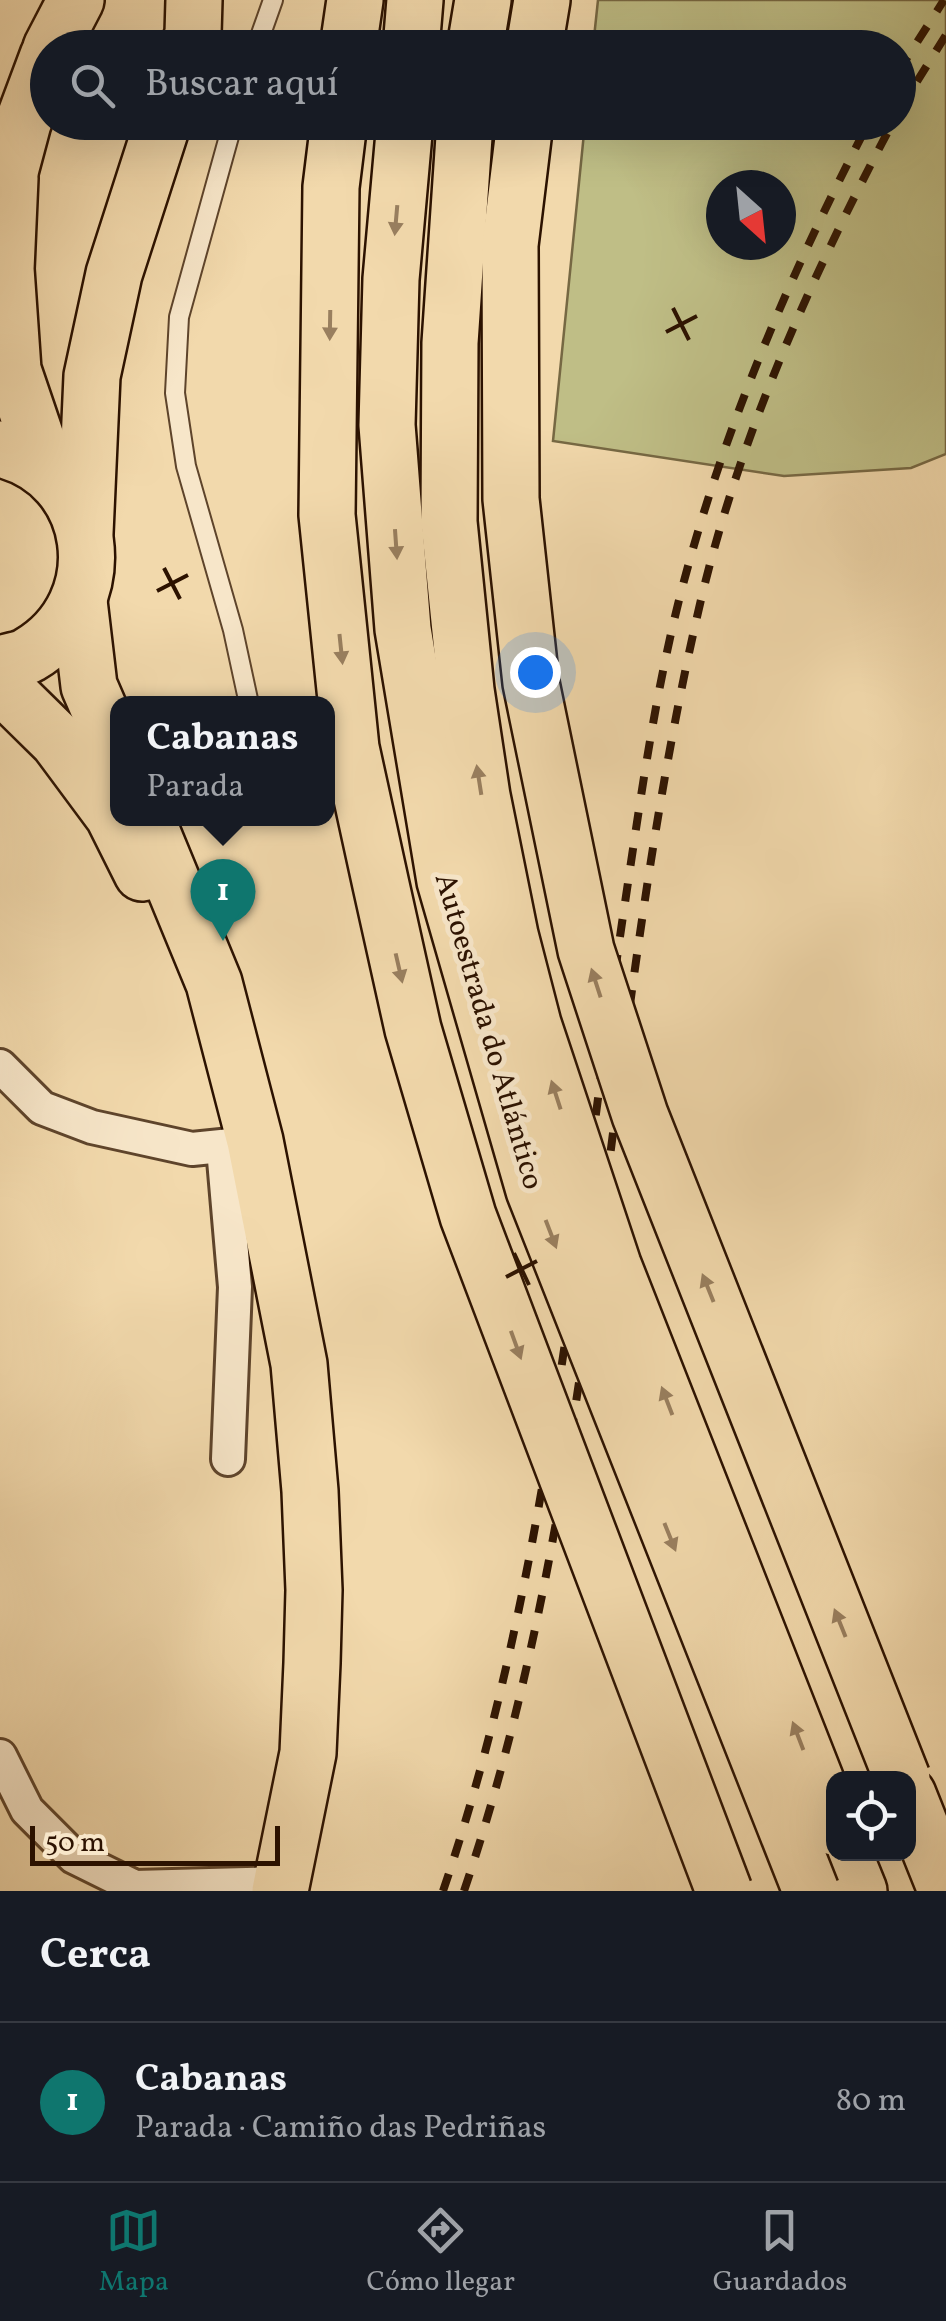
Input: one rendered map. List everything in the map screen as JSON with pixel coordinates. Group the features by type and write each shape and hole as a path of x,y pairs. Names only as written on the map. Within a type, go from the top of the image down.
{"highway":[{"path":"61,30 76,0"},
{"path":"192,30 194,0"},
{"path":"351,30 355,0"},
{"path":"412,30 415,0"},
{"path":"477,30 483,0"},
{"path":"537,30 542,0"},
{"path":"30,104 5,193 6,268 23,459 72,499 85,533"},
{"path":"0,664 28,656 59,631 79,601 88,568 85,533 92,376 114,274 157,140"},
{"path":"337,140 332,186 327,515 351,748 376,865 413,1028 468,1216 724,1891"},
{"name":"Autoestrada do Atlántico","path":"403,140 391,280 387,425 403,629 445,881 534,1190 811,1891"},
{"name":"Autoestrada do Atlántico","path":"464,140 450,342 449,522 471,726 510,936 532,1024 613,1266 826,1807"},
{"path":"523,140 510,245 511,499 531,683 586,950 640,1115 899,1771"},
{"path":"79,601 89,686 110,734"},
{"path":"0,684 58,741 110,811"},
{"path":"118,826 237,1075"},
{"path":"149,826 214,983 237,1075 239,1145 299,1364 313,1570 308,1753 282,1887"},
{"path":"916,1815 946,1890"},
{"path":"847,1861 858,1891"}],"street":[{"path":"0,1066 42,1108 92,1127 192,1149 239,1145 228,1459"},
{"path":"0,1756 27,1810 74,1857 135,1888 282,1887"}],"lane":[{"path":"262,30 273,0"},
{"path":"229,140 179,317 174,394 186,466 233,630 247,696"}],"shaded area":[{"path":"598,0 946,0 946,454 911,468 784,476 553,441 583,140 916,140 916,30 595,30"}],"railway":[{"path":"916,44 944,0"},
{"path":"916,83 946,35"},
{"path":"443,1891 510,1652 534,1531 573,1285 641,797 679,600 716,476 760,356 860,140"},
{"path":"464,1891 510,1736 546,1578 597,1258 665,776 697,617 732,488 778,363 884,140"}],"place":[{"name":"Cabanas","path":"223,941"}]}
